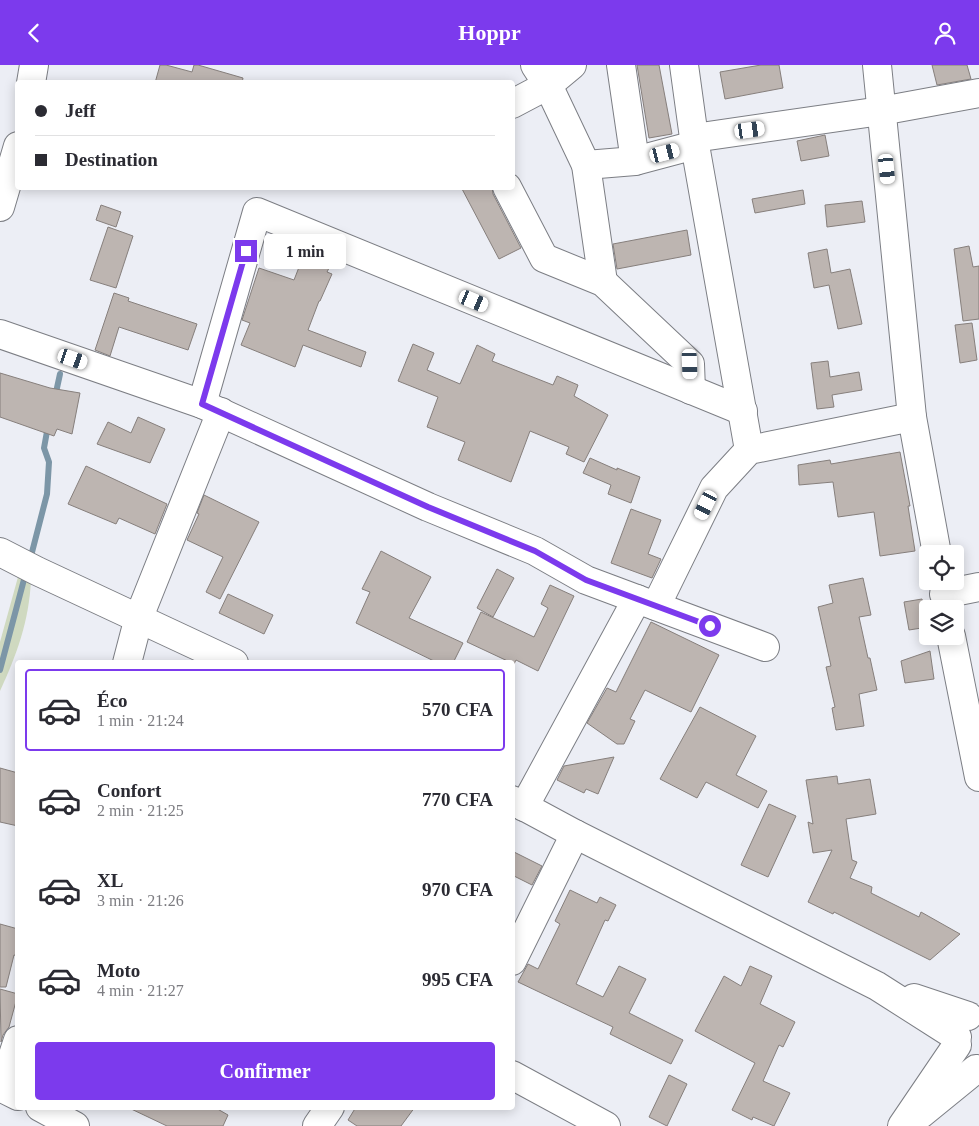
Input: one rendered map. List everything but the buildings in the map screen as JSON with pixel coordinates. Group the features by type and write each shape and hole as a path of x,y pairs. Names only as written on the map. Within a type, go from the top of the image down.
{"street":[{"path":"32,80 34,65"},
{"path":"515,102 541,75 572,65"},
{"path":"620,65 635,161"},
{"path":"684,65 695,142 749,450"},
{"path":"877,65 912,417 934,545"},
{"path":"541,75 586,165 602,281"},
{"path":"586,165 635,161 695,142 979,93"},
{"path":"0,207 15,156"},
{"path":"509,190 544,259 602,281 690,364 691,390"},
{"path":"128,660 139,617 211,408 257,212 743,411"},
{"path":"0,334 211,408 428,507 535,551 586,580 765,647"},
{"path":"912,417 749,450 714,488 647,603 518,803 575,834 965,1027"},
{"path":"7,555 37,571 228,660"},
{"path":"944,595 979,587"},
{"path":"953,645 979,777"},
{"path":"515,955 575,834"},
{"path":"906,1126 978,1070 962,1058 965,1027"},
{"path":"902,1126 965,1027"},
{"path":"7,1093 15,1054"},
{"path":"515,1077 606,1126"},
{"path":"46,1110 75,1126"},
{"path":"317,1126 328,1110"}],"green space":[{"path":"18,577 31,580 28,609 17,650 0,691 0,642"}],"waterway":[{"path":"55,397 60,374"},
{"path":"30,560 47,494 49,462 44,448 48,426"},
{"path":"0,670 26,572"}],"route":[{"path":"246,251 202,404 428,507 535,551 586,580 710,626"}]}
